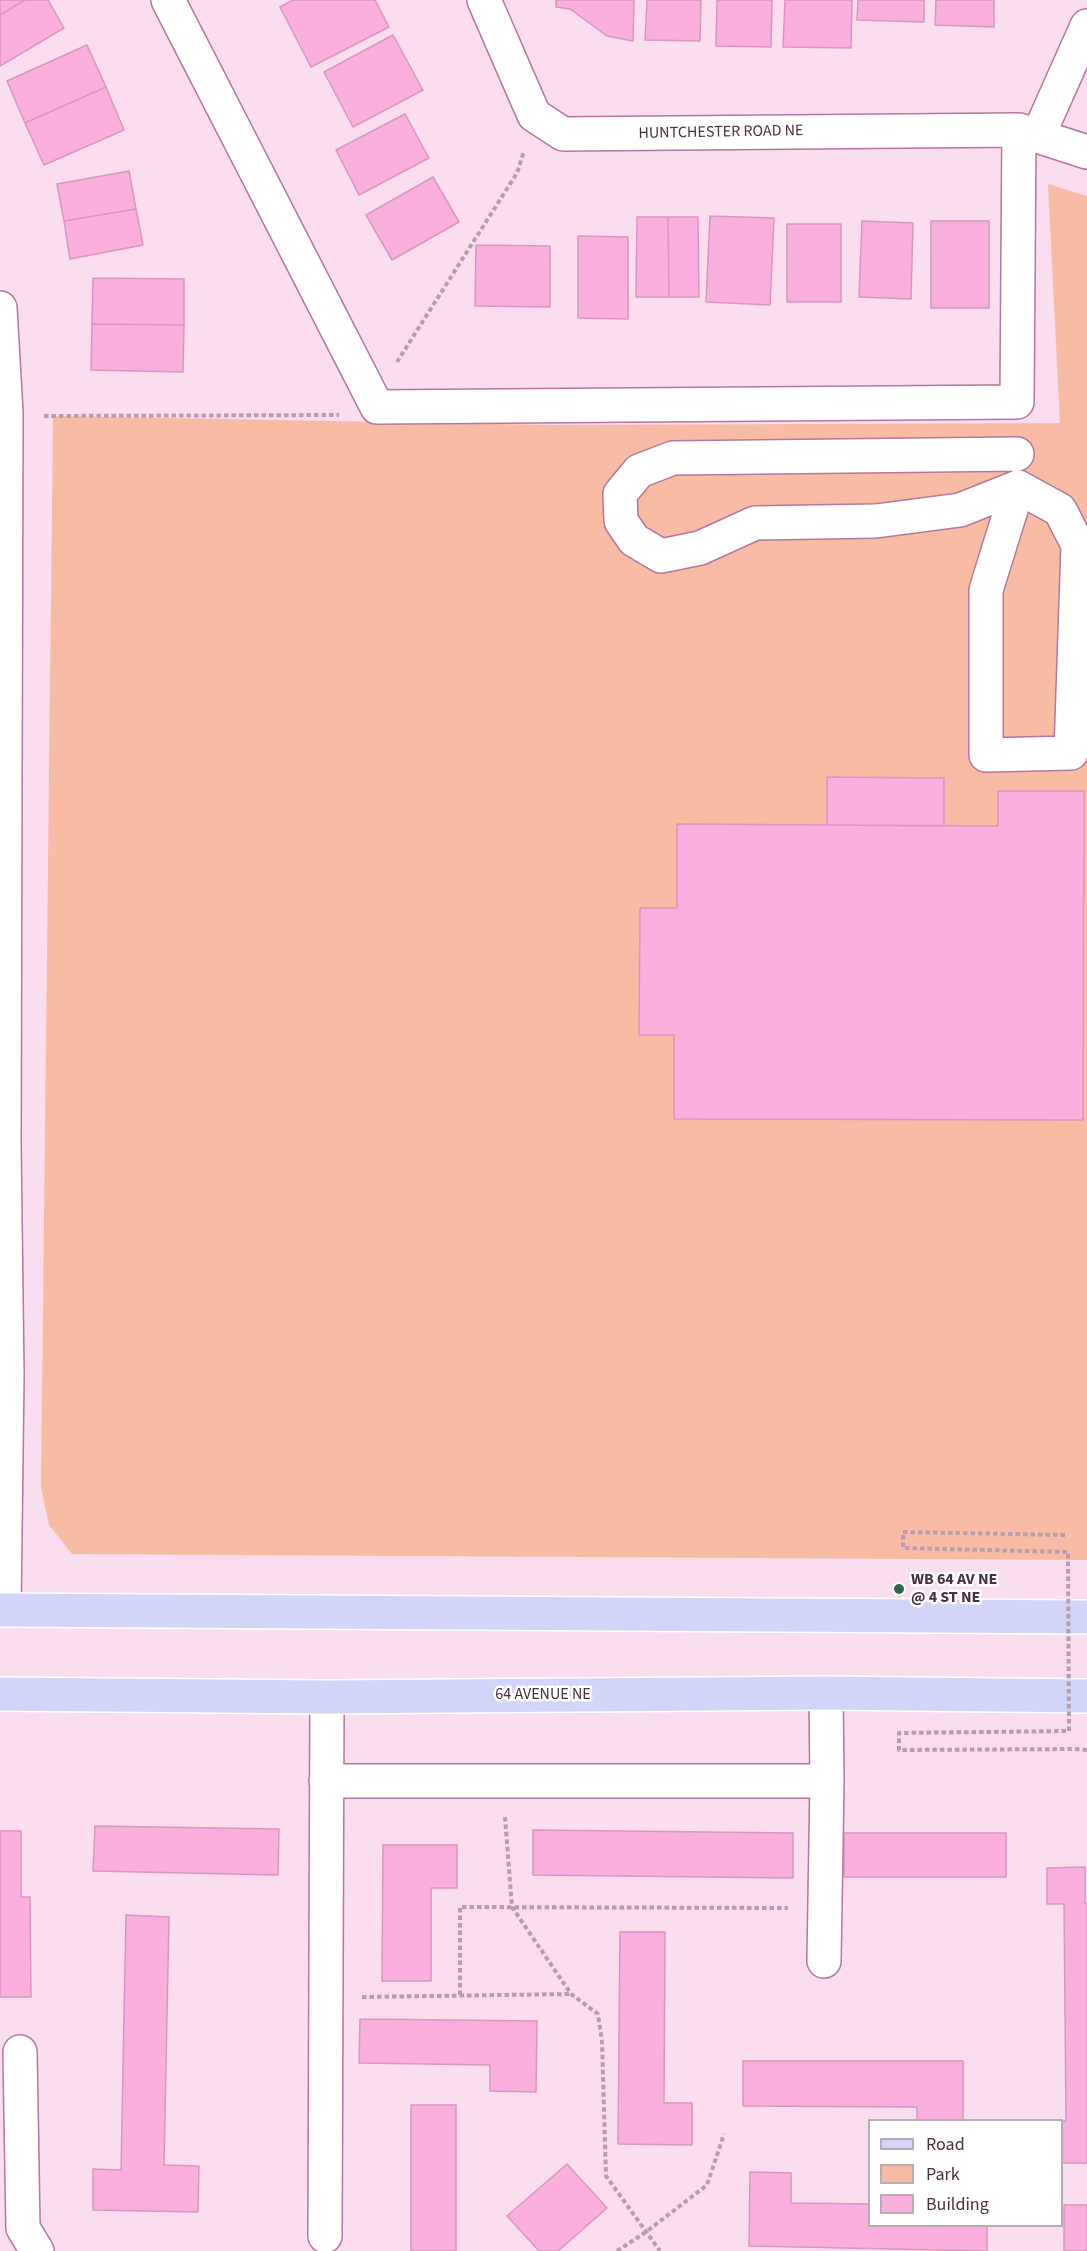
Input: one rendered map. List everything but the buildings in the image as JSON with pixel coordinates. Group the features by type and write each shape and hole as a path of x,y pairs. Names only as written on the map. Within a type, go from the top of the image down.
{"main road":[{"path":"2,1610 1087,1617"},
{"name":"64 AVENUE NE","path":"0,1694 327,1697 826,1693 1087,1696"}],"street":[{"path":"168,0 377,407 1017,402 1029,133 1087,26"},
{"path":"484,0 534,115"},
{"name":"HUNTCHESTER ROAD NE","path":"534,115 563,134 1029,133 1087,152"},
{"path":"0,308 6,413 2,1144 6,1386 2,1610"},
{"path":"1017,454 673,458 639,471 620,494 621,521 634,540 661,556 700,548 755,523 876,521 960,510 1018,487"},
{"path":"1018,487 1060,510 1078,545 1071,753 986,755 986,590 1018,487"},
{"path":"825,1961 826,1693"},
{"path":"325,2236 327,1697"},
{"path":"326,1781 827,1781"},
{"path":"20,2052 20,2236"}],"path":[{"path":"6,413 53,416 356,415 377,407 394,366 517,173 534,115"},
{"path":"1065,1535 903,1532 903,1548 1068,1551 1069,1731 899,1734 899,1750 1087,1750"},
{"path":"487,1781 506,1819 512,1907 571,1994 598,2014 602,2042 606,2176 660,2251"},
{"path":"460,1995 460,1907 825,1908"},
{"path":"325,1998 571,1994"},
{"path":"617,2251 707,2186 724,2134"}],"green space":[{"path":"1048,184 1087,196 1087,1560 72,1554 49,1525 41,1488 53,416 554,425 1060,423"}],"place":[{"name":"WB 64 AV NE @ 4 ST NE","path":"899,1589"}]}
